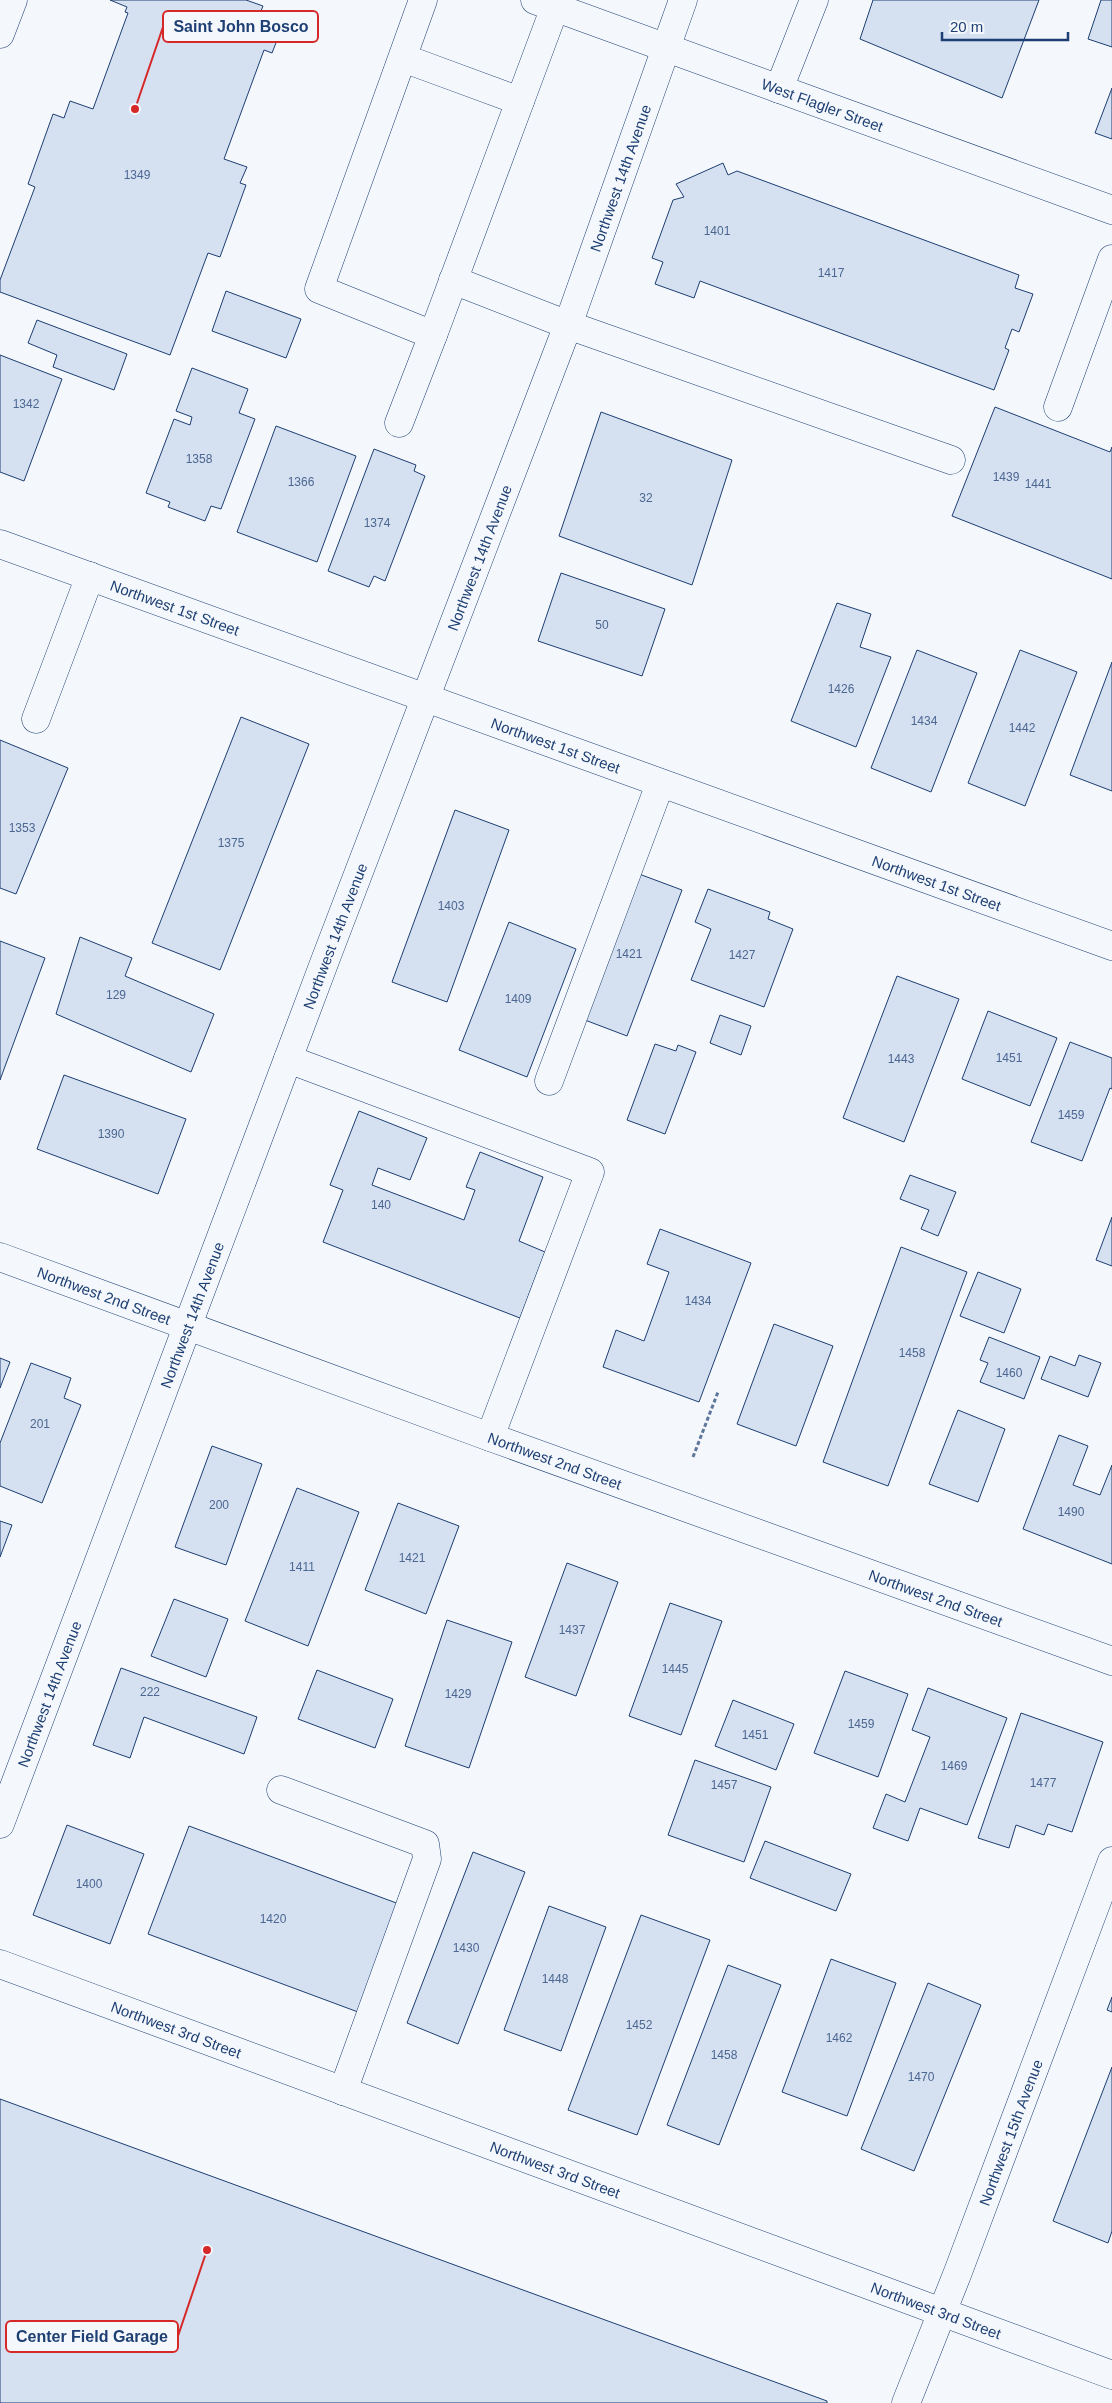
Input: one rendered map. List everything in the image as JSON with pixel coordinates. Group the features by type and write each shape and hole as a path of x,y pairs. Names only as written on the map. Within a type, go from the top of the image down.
{"street":[{"path":"0,34 13,0"},
{"path":"423,0 319,289 433,335"},
{"name":"Northwest 14th Avenue","path":"0,1824 288,1059 568,325 683,0"},
{"path":"780,89 814,0"},
{"path":"399,424 520,101 545,4"},
{"name":"West Flagler Street","path":"545,4 1112,210"},
{"path":"403,58 520,101"},
{"path":"1058,407 1112,259"},
{"path":"453,280 568,325 950,460"},
{"name":"Northwest 1st Street","path":"0,544 1112,946"},
{"path":"36,718 90,576"},
{"path":"549,1081 660,784"},
{"path":"288,1059 590,1172 490,1437"},
{"name":"Northwest 2nd Street","path":"0,1257 490,1437 1112,1661"},
{"path":"281,1790 425,1844 427,1860 343,2091"},
{"name":"Northwest 15th Avenue","path":"906,2403 1112,1861"},
{"name":"Northwest 3rd Street","path":"0,1964 1112,2375"}],"path":[{"path":"694,1456 718,1392"}],"building":[{"path":"110,0 246,0 263,6 261,11 285,20 272,53 264,50 224,159 247,167 240,183 246,185 220,257 208,253 170,355 0,292 0,280 35,187 28,184 53,114 64,118 70,101 93,109 128,13 125,12 127,7"},
{"path":"873,0 1039,0 1002,98 860,39"},
{"path":"1101,0 1112,0 1112,47 1088,39"},
{"path":"1112,88 1112,139 1095,133"},
{"path":"723,163 728,175 737,171 1019,275 1015,288 1033,294 1019,332 1012,329 1005,348 1009,350 994,390 700,281 694,298 655,284 663,262 652,258 673,200 684,197 676,184"},
{"path":"226,291 301,319 286,358 212,331"},
{"path":"37,320 127,354 114,390 53,367 57,355 28,343"},
{"path":"0,355 62,379 24,481 0,472"},
{"path":"192,368 248,389 239,413 255,419 221,509 211,506 205,521 168,507 170,502 146,493 174,419 190,425 192,417 176,411"},
{"path":"995,407 1110,452 1112,447 1112,579 952,516"},
{"path":"601,412 732,460 692,585 559,536"},
{"path":"276,426 356,456 317,562 237,532"},
{"path":"374,449 416,465 414,471 425,476 385,581 374,576 369,587 328,571"},
{"path":"561,573 665,609 642,676 538,641"},
{"path":"837,603 871,614 860,647 891,657 856,747 791,721"},
{"path":"917,650 977,673 931,792 871,768"},
{"path":"1020,650 1077,672 1025,806 968,783"},
{"path":"1112,662 1112,791 1070,775"},
{"path":"241,717 309,744 220,970 152,943"},
{"path":"0,740 68,768 16,894 0,888"},
{"path":"455,810 509,830 447,1002 392,982"},
{"path":"631,871 682,890 627,1036 577,1017"},
{"path":"708,889 770,912 768,919 793,929 764,1007 691,980 711,929 695,922"},
{"path":"509,922 576,949 527,1077 459,1050"},
{"path":"80,937 132,958 125,976 214,1014 191,1072 56,1014"},
{"path":"0,941 45,958 0,1080"},
{"path":"897,976 959,999 904,1142 843,1118"},
{"path":"988,1011 1057,1038 1030,1106 962,1079"},
{"path":"720,1015 751,1026 741,1055 710,1043"},
{"path":"1070,1042 1112,1058 1112,1089 1110,1088 1082,1161 1031,1142"},
{"path":"655,1044 676,1051 678,1045 696,1052 665,1134 627,1120"},
{"path":"64,1075 186,1119 158,1194 37,1149"},
{"path":"359,1111 427,1138 410,1180 378,1168 372,1185 464,1220 475,1190 466,1187 480,1152 543,1177 519,1241 545,1252 520,1318 323,1242 343,1190 330,1185"},
{"path":"910,1175 956,1192 938,1236 921,1229 929,1210 900,1199"},
{"path":"1112,1217 1112,1266 1096,1260"},
{"path":"660,1229 751,1263 699,1402 603,1367 616,1330 644,1341 669,1272 647,1264"},
{"path":"901,1247 967,1272 888,1486 823,1462"},
{"path":"978,1272 1021,1289 1004,1333 960,1316"},
{"path":"774,1324 833,1346 796,1446 737,1424"},
{"path":"989,1337 1040,1357 1024,1399 980,1382 988,1363 980,1360"},
{"path":"1079,1355 1101,1363 1088,1397 1041,1379 1050,1356 1075,1366"},
{"path":"0,1358 10,1362 0,1388"},
{"path":"31,1363 71,1378 64,1398 81,1405 42,1503 0,1486 0,1443"},
{"path":"958,1410 1005,1429 978,1502 929,1484"},
{"path":"1059,1435 1088,1446 1073,1485 1100,1495 1112,1465 1112,1564 1023,1529"},
{"path":"212,1446 262,1464 226,1565 175,1547"},
{"path":"297,1488 359,1512 308,1646 245,1621"},
{"path":"398,1503 459,1526 426,1614 365,1590"},
{"path":"0,1521 12,1525 0,1557"},
{"path":"567,1563 618,1582 576,1696 525,1677"},
{"path":"174,1599 228,1619 206,1677 151,1656"},
{"path":"670,1603 722,1621 681,1735 629,1716"},
{"path":"447,1620 512,1642 469,1768 405,1746"},
{"path":"121,1668 257,1717 244,1754 144,1717 130,1758 93,1745"},
{"path":"317,1670 393,1699 375,1748 298,1719"},
{"path":"845,1671 908,1694 878,1777 814,1753"},
{"path":"928,1688 1007,1718 967,1825 920,1808 908,1841 873,1828 886,1794 905,1802 930,1737 912,1730"},
{"path":"733,1700 794,1724 776,1770 715,1746"},
{"path":"1021,1713 1103,1742 1072,1832 1048,1824 1044,1835 1016,1825 1009,1848 978,1838"},
{"path":"695,1760 771,1787 744,1862 668,1835"},
{"path":"67,1825 144,1854 110,1944 33,1915"},
{"path":"189,1826 399,1904 358,2012 148,1934"},
{"path":"765,1841 851,1874 836,1911 750,1878"},
{"path":"473,1852 525,1872 458,2044 407,2023"},
{"path":"549,1906 606,1927 561,2051 504,2030"},
{"path":"641,1915 710,1940 637,2135 568,2110"},
{"path":"831,1959 896,1983 847,2116 782,2092"},
{"path":"728,1965 781,1985 719,2145 667,2125"},
{"path":"928,1983 981,2005 914,2171 861,2149"},
{"path":"1112,1997 1112,2012 1107,2010"},
{"path":"1112,2067 1112,2231 1108,2243 1053,2221"},
{"path":"0,2099 827,2401 827,2403 0,2403"}],"place":[{"name":"Saint John Bosco","path":"135,109"},
{"name":"Center Field Garage","path":"207,2250"}]}
